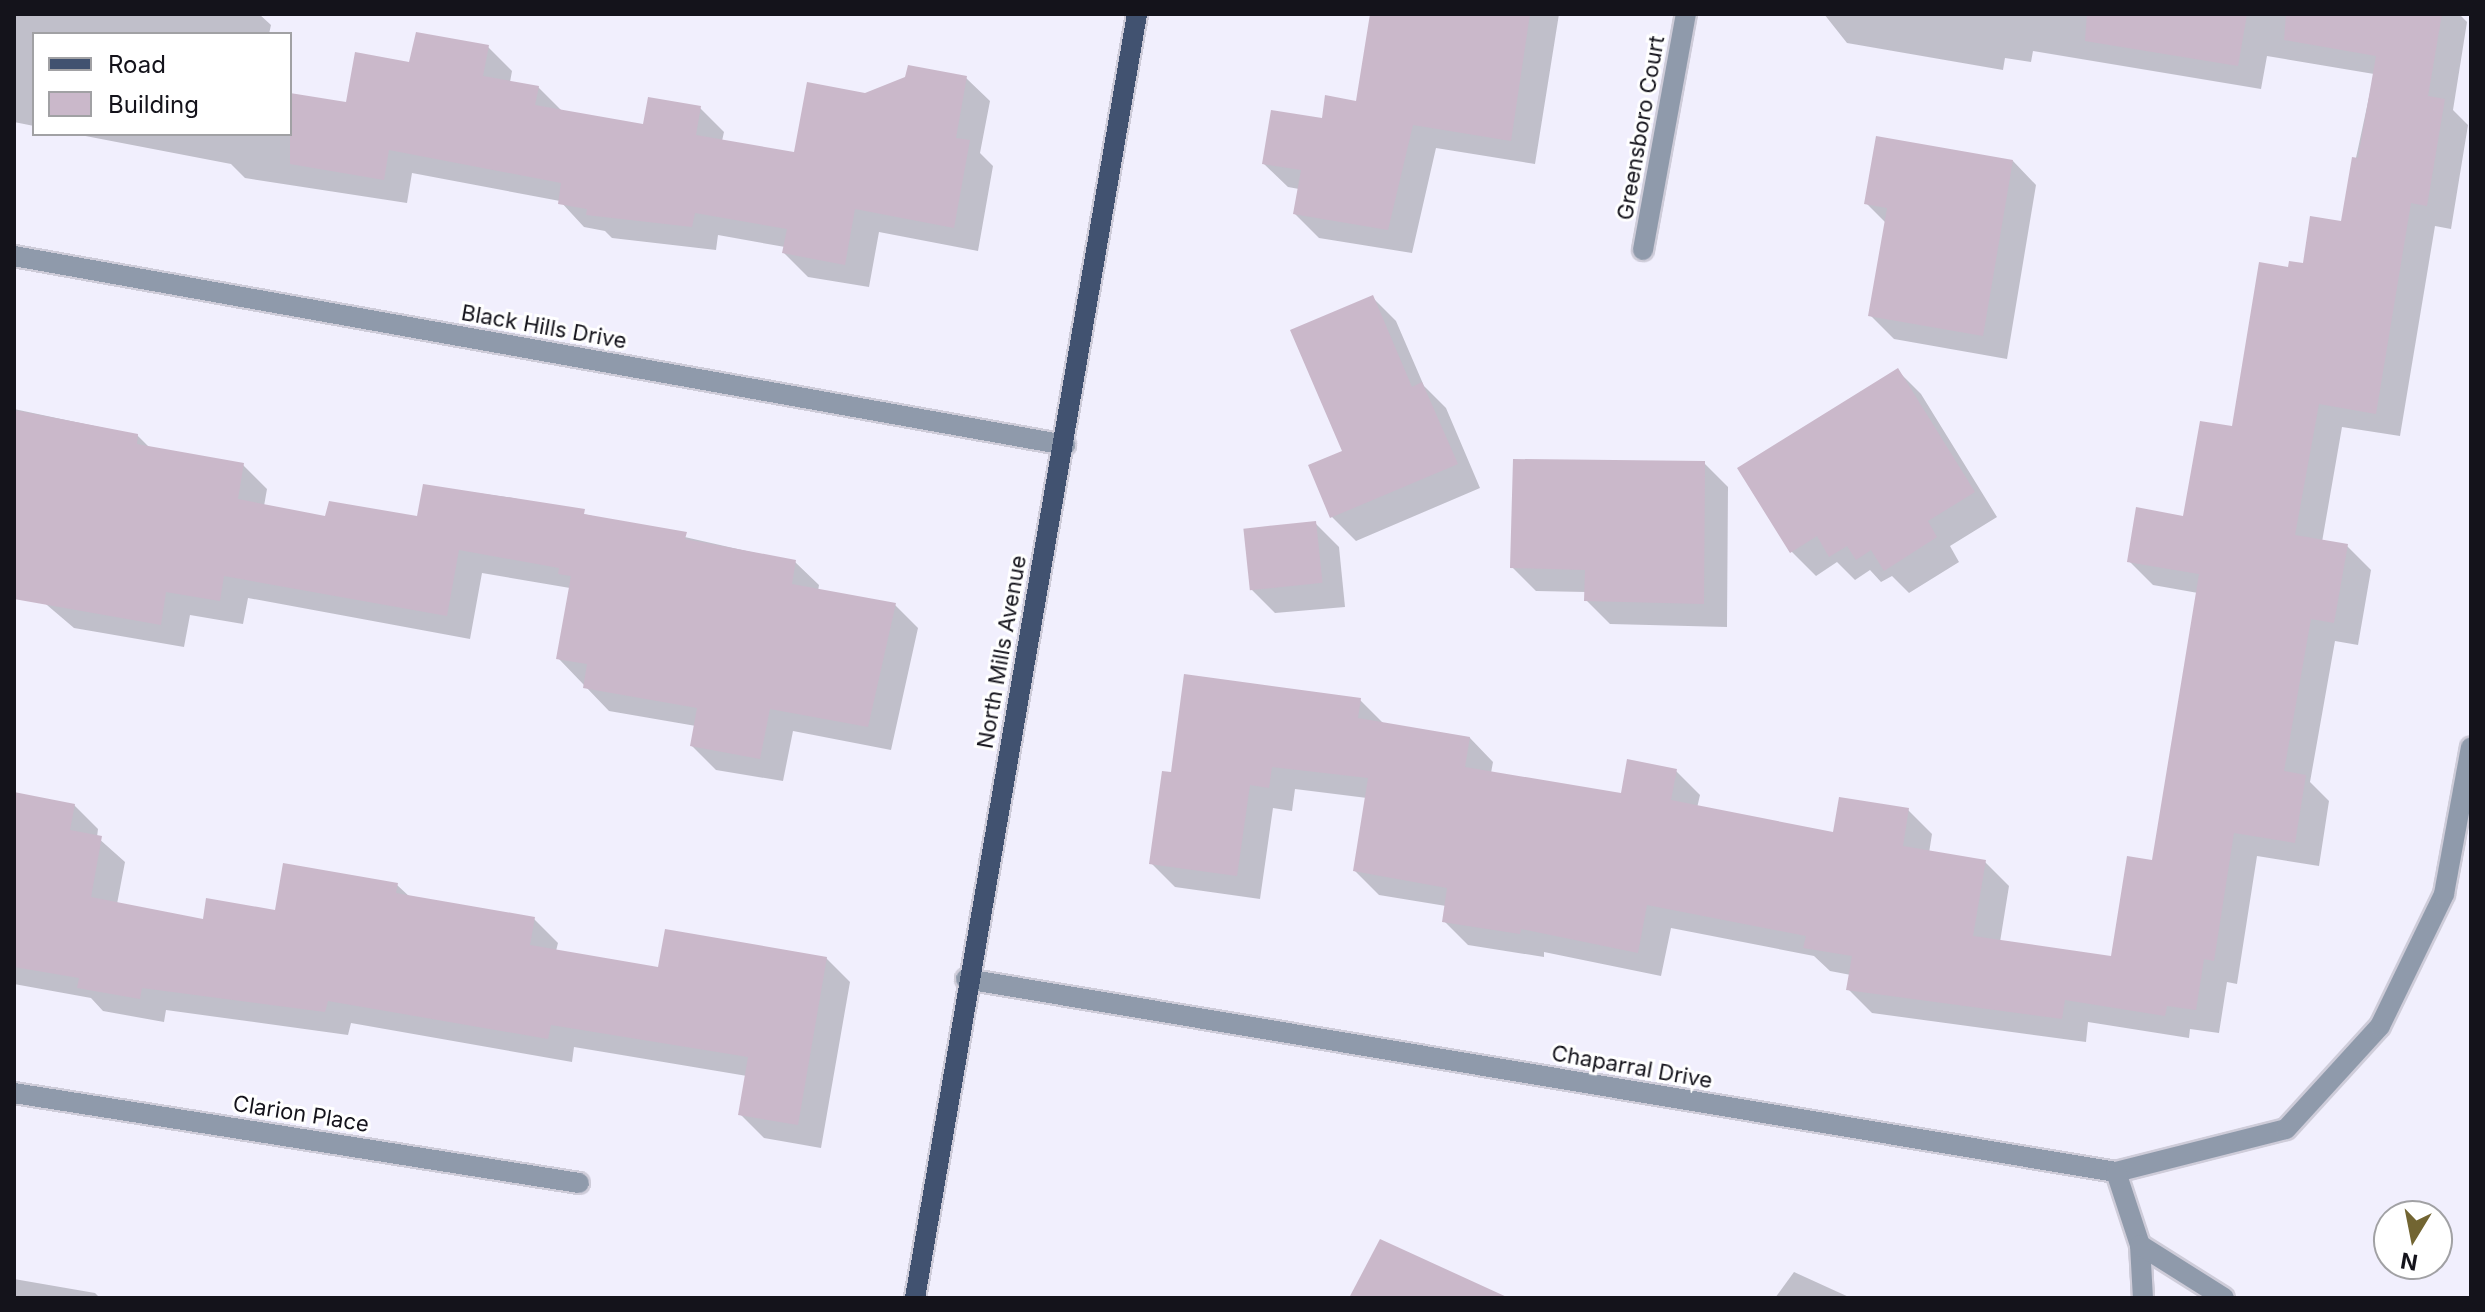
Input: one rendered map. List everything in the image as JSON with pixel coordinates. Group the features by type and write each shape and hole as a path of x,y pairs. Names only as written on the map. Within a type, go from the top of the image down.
{"main road":[{"name":"North Mills Avenue","path":"915,1298 966,979 1065,445 1137,14"}],"street":[{"name":"Greensboro Court","path":"1643,250 1686,14"},
{"name":"Black Hills Drive","path":"14,256 1065,445"},
{"name":"Chaparral Drive","path":"966,979 2116,1172 2286,1129 2380,1026 2444,894 2471,747"},
{"name":"Clarion Place","path":"14,1093 579,1183"},
{"path":"2116,1172 2140,1245 2143,1298"},
{"path":"2140,1245 2224,1298"}],"building":[{"path":"1370,14 1530,14 1511,141 1413,125 1388,230 1293,214 1301,170 1262,164 1271,110 1322,118 1325,95 1356,101"},
{"path":"2087,14 2247,14 2238,66 2085,41"},
{"path":"2286,14 2442,14 2428,96 2445,99 2427,206 2411,203 2376,414 2319,404 2295,535 2348,544 2334,623 2311,619 2284,771 2306,775 2295,843 2234,833 2214,961 2204,959 2196,1010 2167,1006 2165,1016 2065,1000 2062,1019 1846,990 1852,956 1803,948 1806,936 1647,905 1638,953 1521,929 1520,934 1442,922 1447,888 1353,871 1368,778 1272,767 1269,788 1250,785 1237,876 1149,864 1162,771 1171,772 1184,674 1361,698 1358,718 1470,737 1465,767 1621,793 1627,759 1677,769 1671,800 1833,832 1839,797 1909,808 1903,846 1986,860 1973,936 2111,956 2127,856 2152,860 2199,574 2127,562 2136,507 2183,516 2200,421 2232,426 2259,262 2288,267 2289,261 2303,263 2310,216 2341,221 2352,157 2358,158 2376,56 2284,40"},
{"path":"416,32 489,45 483,76 539,86 535,105 643,124 648,97 701,106 696,135 794,152 807,82 865,93 905,77 908,65 967,76 956,138 970,140 954,228 855,209 845,265 782,253 787,229 695,213 692,227 586,215 587,209 558,204 561,183 389,150 384,180 290,164 292,93 346,102 355,52 409,62"},
{"path":"1876,136 2013,160 1983,336 1868,316 1887,208 1864,204"},
{"path":"1373,295 1412,387 1422,382 1458,464 1330,518 1308,465 1342,451 1290,330"},
{"path":"1898,368 1975,492 1928,521 1937,537 1884,571 1871,550 1856,560 1847,546 1829,557 1817,536 1790,553 1737,468"},
{"path":"14,410 138,434 137,444 244,463 238,499 325,516 329,501 417,516 423,484 585,509 584,514 687,532 685,539 796,560 792,584 896,603 868,727 770,709 760,759 690,746 697,708 583,688 587,664 556,659 571,576 558,574 559,568 459,550 447,616 224,576 220,601 166,592 161,625 14,599"},
{"path":"1513,459 1705,461 1704,604 1584,601 1585,570 1510,568"},
{"path":"1316,521 1322,583 1250,590 1243,529"},
{"path":"14,792 75,804 70,830 102,836 91,897 203,919 206,898 275,910 283,863 398,883 396,893 535,917 530,945 658,967 665,929 827,957 798,1125 738,1115 748,1057 551,1025 548,1039 328,1001 325,1012 142,988 140,999 77,988 79,978 14,967"},
{"path":"1380,1239 1509,1298 1349,1298"}]}
